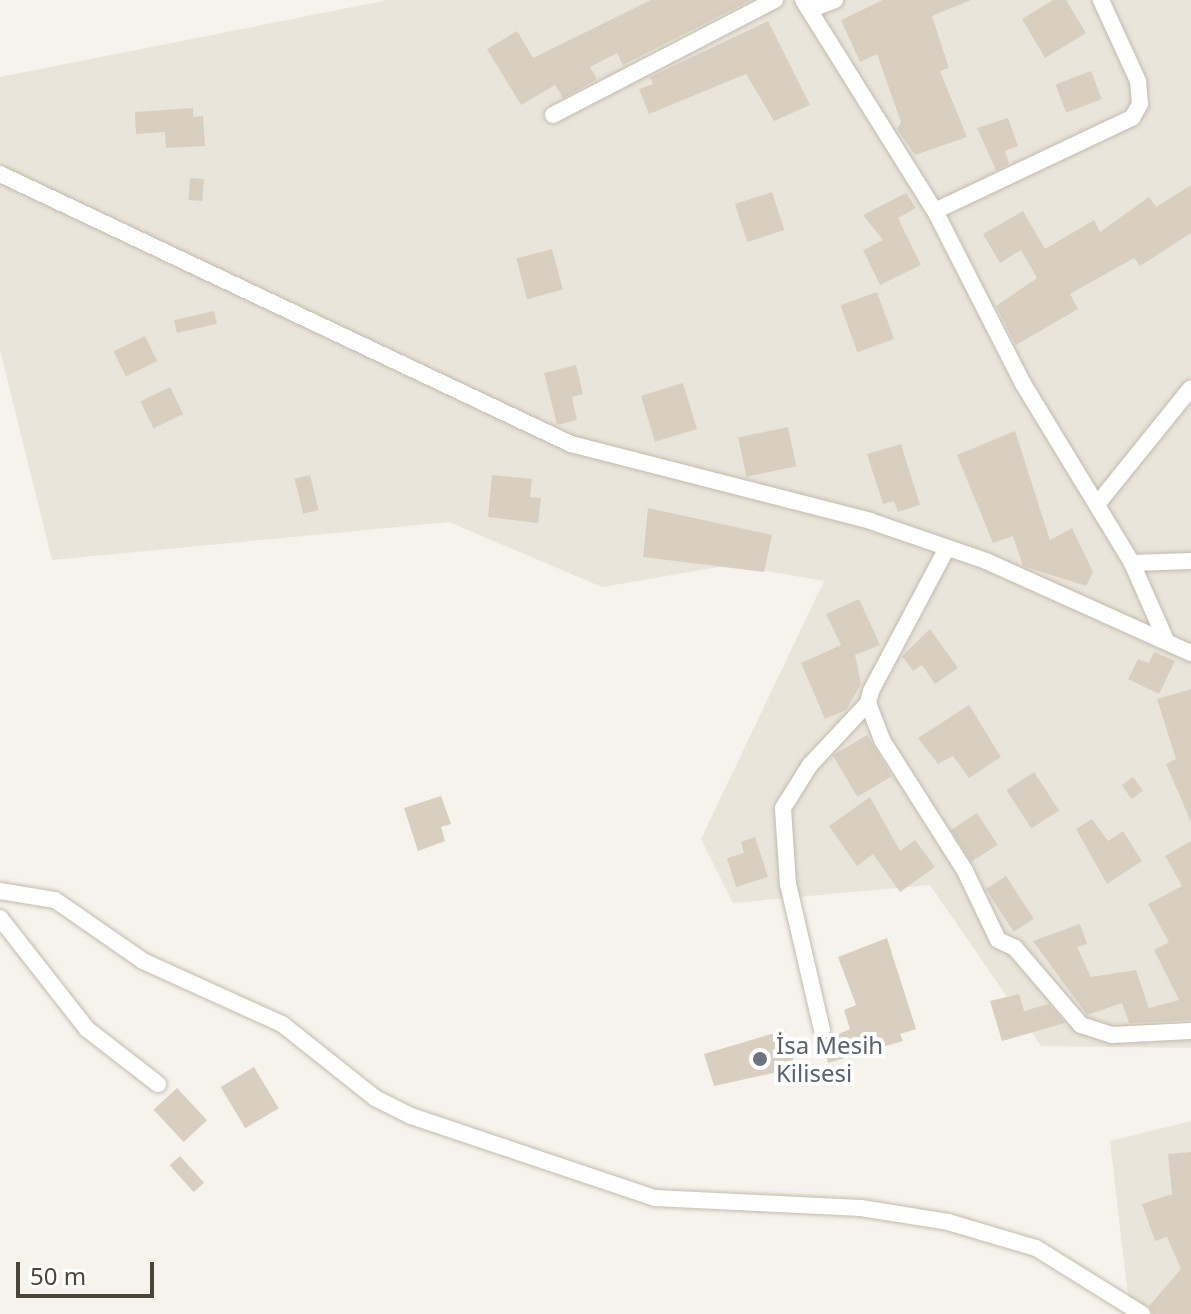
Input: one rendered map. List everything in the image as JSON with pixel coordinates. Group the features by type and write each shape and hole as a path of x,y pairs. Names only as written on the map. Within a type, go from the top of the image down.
{"street":[{"path":"553,115 775,0"},
{"path":"835,0 806,5 935,211 1022,382 1099,502 1132,563 1164,636"},
{"path":"935,211 1132,118 1140,104 1138,81 1101,0"},
{"path":"0,174 571,444 870,521 947,548 1164,636 1191,653"},
{"path":"1099,502 1191,388"},
{"path":"822,1030 788,884 783,808 810,765 868,703 947,548"},
{"path":"1132,563 1191,561"},
{"path":"868,703 998,940 1015,948 1081,1025 1112,1035 1191,1031"},
{"path":"0,891 55,900 143,961 282,1024 375,1098 411,1116 655,1198 861,1208 948,1222 1036,1248 1142,1314"},
{"path":"0,918 87,1029 158,1084"}],"shaded area":[{"path":"388,0 1191,0 1191,1048 1041,1046 930,885 733,903 701,839 824,581 731,565 602,587 449,522 52,560 0,350 0,77"},
{"path":"1191,1121 1191,1314 1130,1314 1110,1141"}],"building":[{"path":"651,0 751,0 623,65 617,53 590,67 597,79 563,98 555,85 521,105 487,49 517,31 533,58"},
{"path":"883,0 971,0 932,16 949,68 940,71 967,137 915,155 897,129 901,122 877,54 860,62 841,20"},
{"path":"1053,0 1066,0 1086,33 1045,58 1022,19"},
{"path":"768,21 810,105 774,121 746,74 649,114 639,89 653,84 650,77"},
{"path":"1091,71 1102,99 1066,113 1056,85"},
{"path":"193,108 193,117 203,116 205,146 166,148 165,132 136,134 135,112"},
{"path":"1008,118 1018,146 1005,151 1009,164 996,170 977,128"},
{"path":"190,178 204,179 202,201 188,200"},
{"path":"1191,185 1191,233 1140,266 1134,258 1070,294 1078,309 1016,345 996,306 1037,278 1021,250 1000,263 983,234 1023,211 1045,249 1094,220 1100,232 1149,197 1156,207"},
{"path":"772,192 784,230 747,242 735,204"},
{"path":"906,193 916,208 898,218 921,265 880,285 863,250 883,240 863,215"},
{"path":"552,249 563,290 527,299 516,259"},
{"path":"877,292 894,339 857,352 840,305"},
{"path":"214,311 217,324 177,333 174,320"},
{"path":"145,336 157,361 126,377 114,351"},
{"path":"576,365 583,394 572,397 577,420 557,425 544,373"},
{"path":"683,383 697,429 655,442 641,396"},
{"path":"170,387 183,414 153,428 140,401"},
{"path":"788,427 796,466 746,477 738,438"},
{"path":"1015,431 1050,540 1072,528 1093,572 1086,586 1023,566 1013,536 993,543 957,455"},
{"path":"901,444 920,505 898,512 894,501 883,504 867,454"},
{"path":"310,475 319,510 303,514 294,479"},
{"path":"492,475 532,479 530,497 541,498 538,523 488,517"},
{"path":"648,508 772,535 764,572 643,557"},
{"path":"859,599 880,645 855,655 861,684 846,710 825,719 801,663 841,645 826,614"},
{"path":"930,629 958,668 935,684 922,665 913,671 902,656"},
{"path":"1154,652 1175,661 1159,694 1128,679 1138,659 1149,663"},
{"path":"1191,689 1191,822 1166,764 1176,759 1157,699"},
{"path":"969,705 1001,757 969,778 953,756 938,764 918,738"},
{"path":"867,735 892,776 857,797 833,756"},
{"path":"1034,772 1059,811 1031,829 1006,790"},
{"path":"1133,777 1143,791 1132,799 1122,785"},
{"path":"441,796 451,824 441,827 445,841 418,851 404,808"},
{"path":"870,797 900,851 915,840 935,867 900,892 873,854 857,866 829,826"},
{"path":"977,813 998,845 972,862 951,830"},
{"path":"1092,819 1108,841 1123,831 1142,861 1107,884 1076,829"},
{"path":"755,837 768,877 736,887 727,858 744,853 741,842"},
{"path":"1191,841 1191,1020 1129,1023 1122,1003 1087,1015 1033,941 1080,924 1087,944 1077,947 1091,977 1136,970 1149,1008 1179,1000 1154,950 1169,942 1148,904 1182,886 1165,856"},
{"path":"1006,876 1034,919 1014,932 986,889"},
{"path":"887,938 916,1029 900,1034 903,1041 828,1063 822,1041 850,1029 844,1010 856,1005 838,957"},
{"path":"1019,994 1024,1011 1049,1004 1065,1023 1002,1041 990,1001"},
{"path":"785,1030 796,1068 714,1086 704,1054"},
{"path":"254,1067 279,1108 245,1128 221,1087"},
{"path":"177,1088 207,1120 184,1142 154,1110"},
{"path":"1191,1152 1191,1314 1153,1314 1149,1306 1181,1269 1167,1237 1155,1241 1142,1204 1172,1194 1168,1154"},
{"path":"180,1156 204,1183 194,1192 170,1165"}],"place":[{"name":"İsa Mesih Kilisesi","path":"760,1059"}]}
